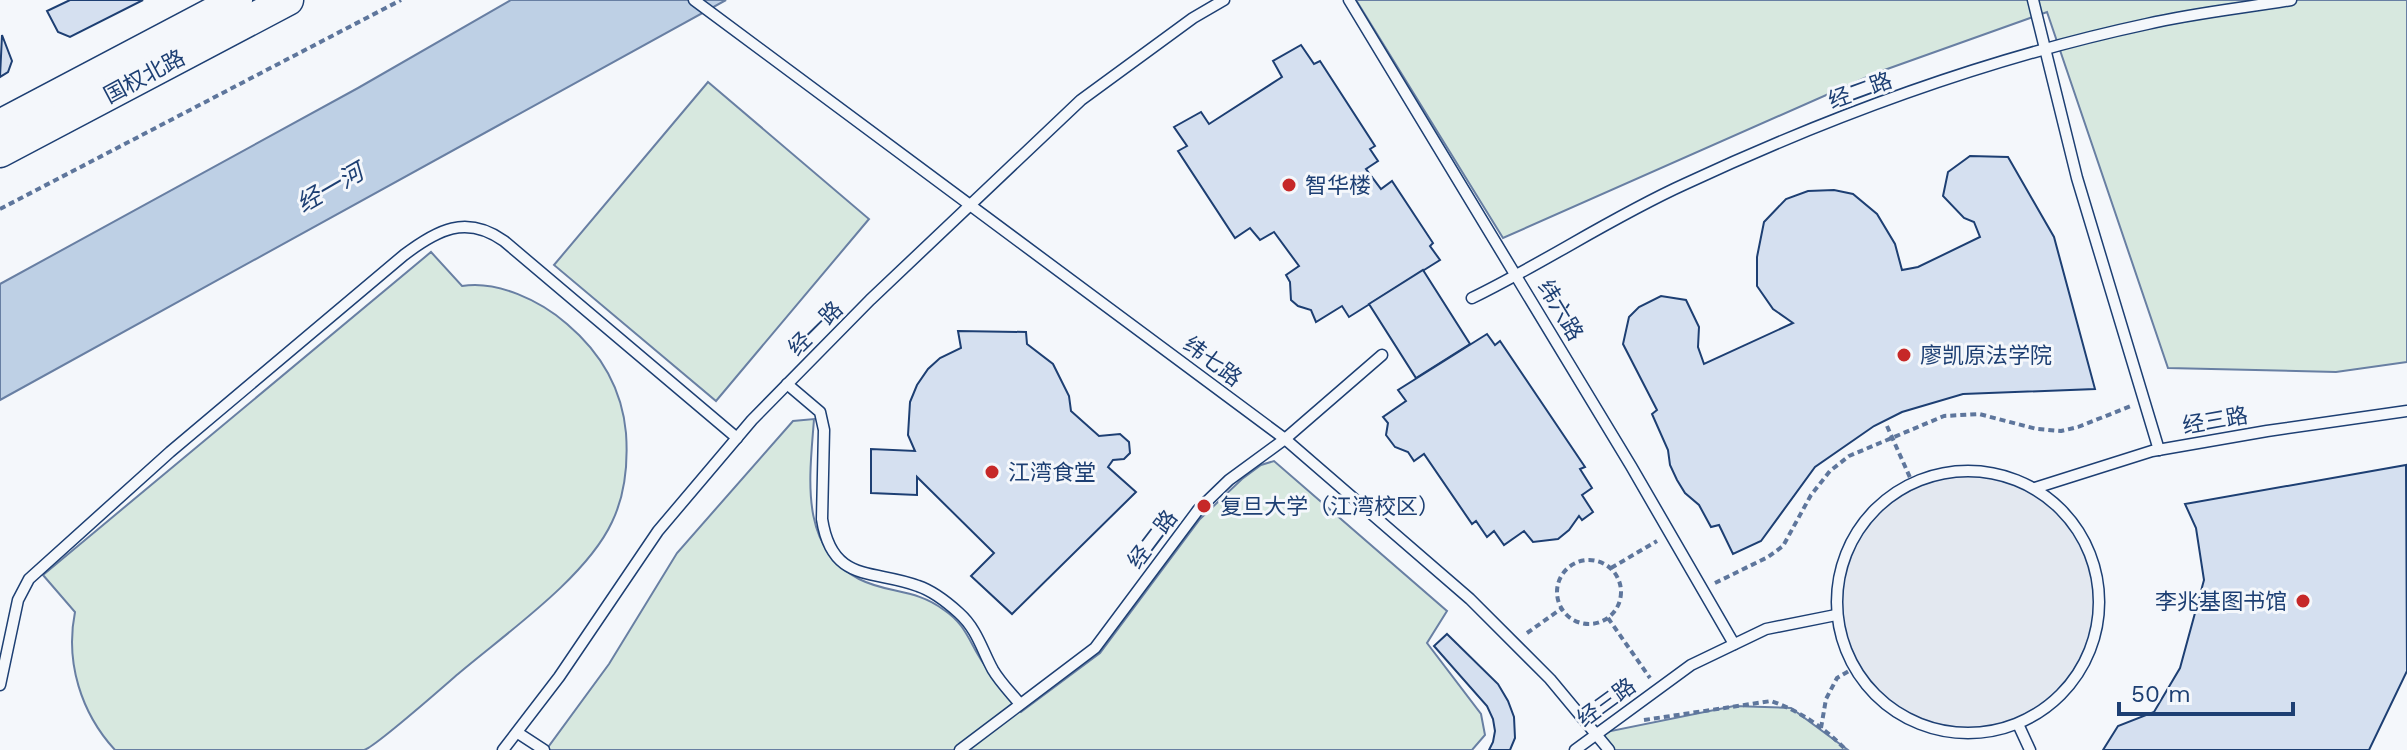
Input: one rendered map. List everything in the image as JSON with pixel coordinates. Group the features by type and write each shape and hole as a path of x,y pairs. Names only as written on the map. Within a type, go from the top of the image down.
{"main road":[{"name":"国权北路","path":"0,125 237,0"},
{"name":"国权北路","path":"0,152 288,0"}],"lane":[{"name":"纬七路","path":"694,0 1285,439 1470,599 1550,679 1609,750"},
{"name":"经一路","path":"503,750 518,733 658,531 787,384 1081,100 1193,18 1224,0"},
{"name":"纬六路","path":"1349,0 1517,276 1734,644"},
{"path":"2033,0 2077,178 2159,450"},
{"name":"经二路","path":"1472,298 1683,184 1845,115 1986,65 2148,23 2291,0"},
{"path":"0,685 18,600 29,579 170,452 393,265 432,235 448,229 467,227 494,234 504,241 737,438"},
{"name":"经二路","path":"960,750 1095,648 1198,510 1229,480 1285,439 1382,355"},
{"path":"787,384 820,412 824,430 822,519 831,546 842,561 859,573 918,586 960,613 976,632 993,669 1020,704"},
{"name":"经三路","path":"2035,488 2159,450 2407,411"},
{"path":"1976,470 2006,476 2035,488 2054,502 2082,536 2097,573 2099,614 2092,648 2074,681 2047,708 2018,724 1968,734 1930,728 1896,712 1867,687 1846,652 1836,615 1840,567 1857,529 1874,508 1912,482 1936,473 1976,470"},
{"name":"经三路","path":"1575,750 1691,665 1766,629 1836,615"},
{"path":"2018,724 2030,750"},
{"path":"518,733 544,750"}],"path":[{"path":"0,209 401,0"},
{"path":"1702,589 1768,557 1783,546 1811,495 1830,471 1849,456 1944,416 1979,414 2037,429 2061,431 2145,400"},
{"path":"1887,426 1912,482"},
{"path":"1611,568 1671,534"},
{"path":"1592,560 1611,568 1621,585 1621,600 1614,614 1601,623 1588,625 1571,619 1558,601 1558,582 1572,565 1592,560"},
{"path":"1514,643 1561,609"},
{"path":"1608,618 1658,689"},
{"path":"1821,728 1826,699 1837,678 1854,668"},
{"path":"1606,726 1771,701 1791,708 1846,750"}],"shaded area":[{"path":"1356,0 2407,0 2407,362 2336,372 2168,368 2047,12 1876,73 1503,238"},
{"path":"708,82 869,219 716,401 554,265"},
{"path":"431,252 462,286 504,289 545,308 579,335 607,372 624,417 626,455 620,501 600,543 584,564 543,604 364,750 115,750 93,720 78,686 72,649 75,612 43,575"},
{"path":"814,419 810,486 812,508 826,549 839,566 859,579 923,598 955,619 992,676 1021,712 1100,653 1200,519 1242,479 1261,465 1274,461 1447,611 1427,643 1481,714 1485,735 1472,750 546,750 609,664 677,553 793,421"},
{"path":"1955,471 1981,471 2006,476 2030,486 2061,509 2084,540 2094,564 2099,602 2094,640 2084,664 2061,695 2030,718 2006,728 1981,733 1955,733 1930,728 1906,718 1885,704 1866,685 1852,664 1842,640 1837,615 1837,589 1842,564 1852,540 1866,519 1885,500 1906,486 1930,476"},
{"path":"1734,706 1791,708 1848,750 1611,750 1596,734"}],"water":[{"name":"经一河","path":"511,0 726,0 0,400 0,284 358,88"}],"building":[{"path":"70,0 143,0 70,37 58,32 47,11"},
{"path":"2,35 12,61 8,72 0,77"},
{"name":"智华楼","path":"1301,45 1314,64 1320,61 1375,146 1370,149 1378,161 1366,169 1381,189 1392,181 1433,243 1430,246 1440,260 1349,317 1342,306 1316,322 1311,310 1291,300 1290,282 1286,275 1299,266 1274,232 1260,240 1250,228 1235,238 1178,151 1187,146 1174,127 1201,112 1209,124 1282,77 1273,61"},
{"name":"廖凯原法学院","path":"1970,156 2008,157 2054,237 2095,389 1963,394 1902,412 1874,426 1815,467 1761,541 1733,554 1719,525 1711,527 1699,505 1685,493 1670,465 1668,450 1652,414 1657,410 1623,344 1629,317 1639,307 1661,296 1686,300 1699,327 1698,347 1704,364 1793,323 1773,309 1757,286 1757,257 1764,222 1786,199 1808,191 1834,190 1853,194 1877,214 1895,244 1902,270 1918,267 1980,237 1974,222 1964,218 1943,196 1948,172"},
{"path":"1423,270 1470,344 1416,378 1369,304"},
{"name":"江湾食堂","path":"958,331 1026,332 1027,344 1053,364 1069,396 1071,411 1099,436 1120,434 1129,442 1130,453 1124,459 1113,460 1108,467 1136,492 1012,614 971,576 994,553 917,477 917,495 871,493 871,449 915,451 908,435 910,402 928,369 940,358 961,348"},
{"path":"1487,334 1495,345 1500,341 1585,467 1580,469 1592,488 1582,495 1593,512 1582,520 1579,516 1558,539 1533,542 1524,531 1504,545 1494,531 1487,537 1476,521 1472,524 1424,454 1414,461 1408,452 1395,447 1386,435 1388,423 1383,417 1406,401 1398,390"},
{"name":"李兆基图书馆","path":"2406,465 2407,671 2369,750 2103,750 2118,726 2154,712 2180,668 2204,580 2196,528 2185,504"},
{"path":"1447,634 1498,684 1508,701 1514,717 1515,738 1510,750 1489,750 1495,731 1487,706 1434,646"}],"place":[{"name":"智华楼","path":"1289,185"},
{"name":"廖凯原法学院","path":"1904,355"},
{"name":"江湾食堂","path":"992,472"},
{"name":"复旦大学（江湾校区）","path":"1204,506"},
{"name":"李兆基图书馆","path":"2303,601"}]}
